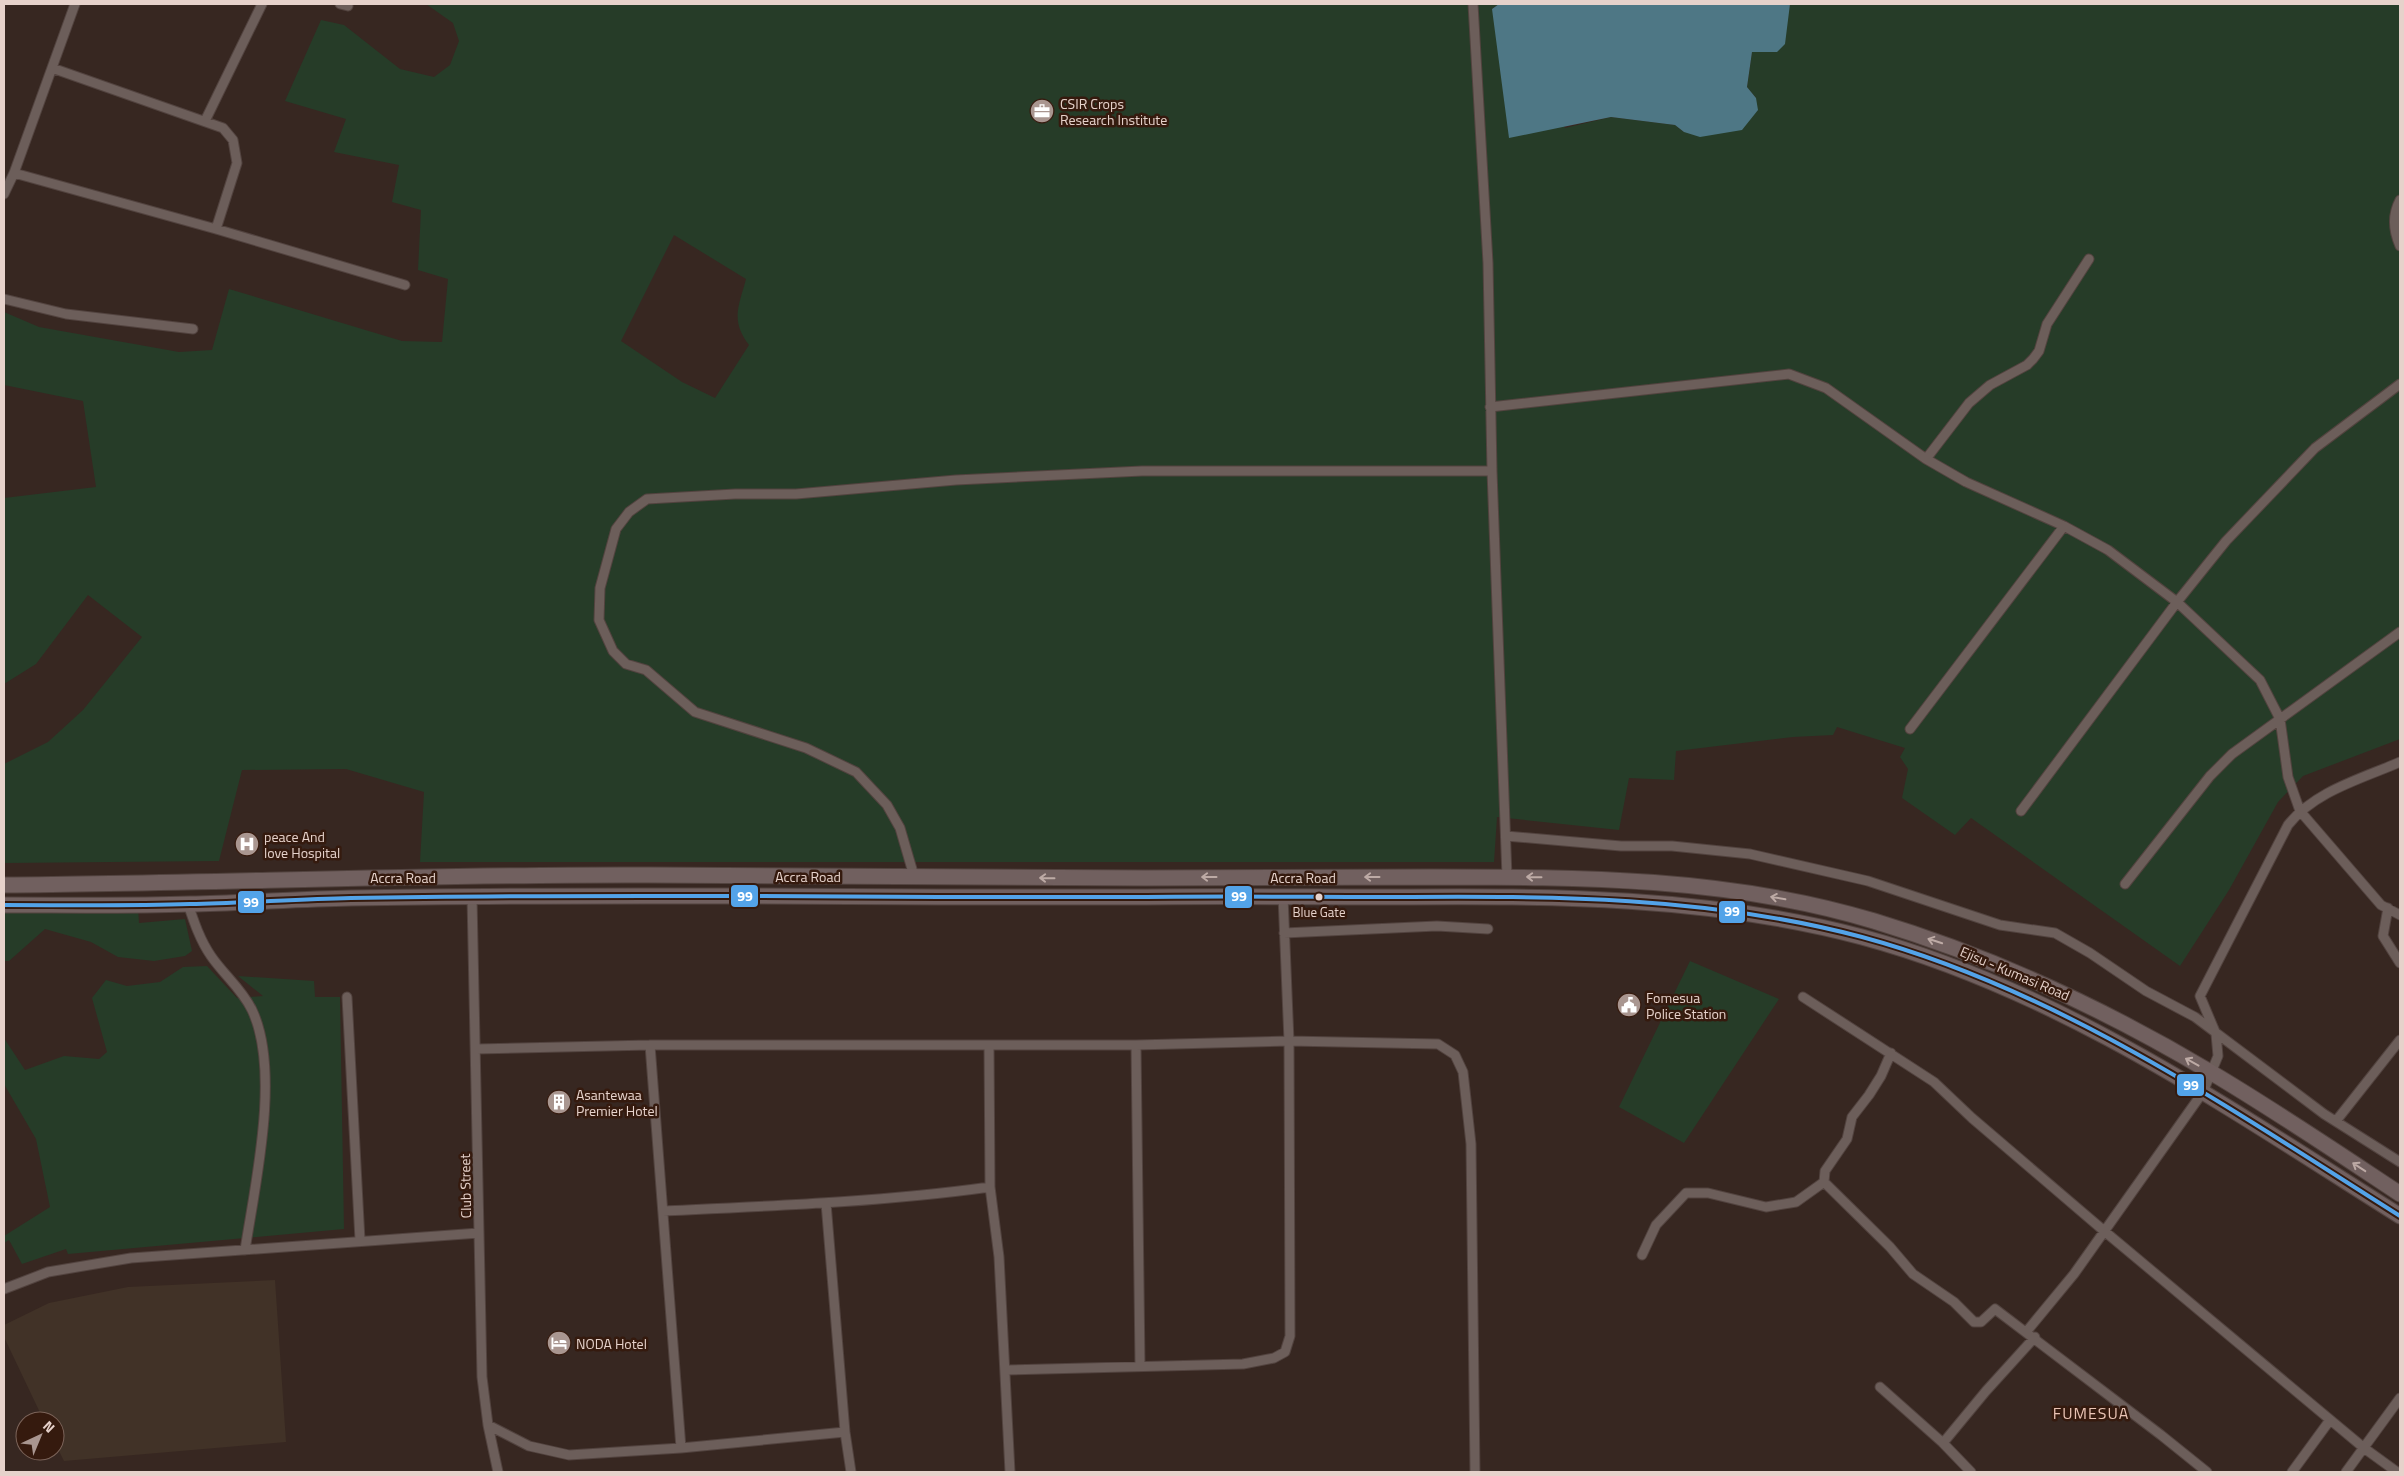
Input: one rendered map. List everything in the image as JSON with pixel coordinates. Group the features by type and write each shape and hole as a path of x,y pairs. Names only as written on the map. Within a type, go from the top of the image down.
{"highway":[{"name":"Accra Road","path":"4,885 264,882 364,877 639,875 1058,878 1583,878"},
{"name":"Ejisu - Kumasi Road","path":"1583,878 1656,881 1709,887 1799,902 1869,919 1999,964 2107,1014 2212,1072 2400,1194"},
{"name":"Accra Road","path":"4,905 188,904 349,898 472,897 1564,896 1645,900 1731,911 1799,923 1900,948 2002,986 2050,1009 2203,1092 2400,1216"}],"street":[{"path":"4,194 14,173 75,4"},
{"path":"205,121 262,4"},
{"path":"1473,4 1488,263 1490,407 1507,877"},
{"path":"52,68 224,128 233,140 237,154 237,163 216,229"},
{"path":"14,173 216,229 405,285"},
{"path":"2400,200 2395,210 2394,227 2400,246"},
{"path":"1926,459 1969,403 1990,385 2027,365 2039,351 2047,324 2089,259"},
{"path":"4,299 66,314 193,330"},
{"path":"1490,407 1789,374 1826,388 1926,459 1966,482 2064,526 2108,550 2177,602 2260,680 2280,719 2288,777 2300,811 2381,905 2400,914"},
{"path":"2021,811 2177,602 2226,541 2315,448 2400,384"},
{"path":"914,876 900,828 887,805 856,772 806,748 695,712 646,670 626,664 613,651 599,620 600,588 616,529 629,512 647,499 735,494 796,494 976,479 1142,471 1492,471"},
{"path":"1910,729 2064,526"},
{"path":"2125,884 2210,776 2232,754 2400,632"},
{"path":"2027,1331 2074,1274 2103,1230 2203,1092 2218,1056 2216,1034 2200,996 2288,825 2300,811 2322,796 2400,762"},
{"path":"1506,836 1621,846 1672,846 1750,854 1868,881 2000,925 2055,933 2090,953 2146,991 2195,1017 2336,1121 2400,1162"},
{"path":"1006,1370 1140,1365 1243,1364 1274,1358 1285,1352 1290,1336 1289,1041 1283,896"},
{"name":"Club Street","path":"472,897 482,1377 488,1425 498,1472"},
{"path":"188,904 199,936 211,957 240,991 252,1009 261,1033 264,1127 245,1250"},
{"path":"2388,908 2383,936 2400,964"},
{"path":"1284,933 1437,926 1488,929"},
{"path":"347,997 360,1240"},
{"path":"1803,998 1934,1082 1972,1118 2103,1230 2364,1448 2397,1472"},
{"path":"2336,1121 2400,1040"},
{"path":"476,1050 650,1045 989,1046 1289,1041 1438,1044 1455,1055 1463,1072 1471,1144 1475,1472"},
{"path":"650,1045 681,1448"},
{"path":"1136,1045 1140,1365"},
{"path":"989,1046 990,1187 999,1256 1010,1472"},
{"path":"1642,1255 1656,1225 1686,1194 1708,1193 1766,1207 1796,1202 1824,1182 1825,1171 1847,1139 1852,1117 1881,1076 1891,1053"},
{"path":"1824,1182 1890,1247 1913,1274 1954,1302 1974,1322 1981,1322 1996,1309 2035,1337 2207,1472"},
{"path":"663,1211 826,1203 938,1194 990,1187"},
{"path":"826,1203 844,1432 851,1472"},
{"path":"4,1289 48,1272 131,1258 360,1240 479,1233"},
{"path":"1943,1443 1986,1391 2035,1337"},
{"path":"1880,1387 1943,1443 1971,1472"},
{"path":"2346,1472 2400,1398"},
{"path":"2296,1471 2330,1420"},
{"path":"488,1425 529,1446 568,1455 681,1448 844,1432"}],"shaded area":[{"path":"275,1280 286,1442 65,1461 65,1411 39,1411 4,1337 4,1325 49,1303 128,1287"}],"green space":[{"path":"426,4 1499,4 1492,9 1565,128 1611,117 1675,125 1684,132 1756,98 1747,87 1752,52 1777,52 1790,4 2400,4 2400,739 2303,776 2278,802 2229,890 2180,966 1971,818 1955,835 1902,798 1908,769 1900,757 1905,748 1837,727 1833,735 1793,737 1676,751 1674,780 1629,778 1619,830 1497,817 1494,862 420,862 424,792 346,769 242,770 219,861 4,863 4,764 48,742 83,710 142,637 88,595 36,664 4,684 4,498 96,487 83,401 4,385 4,312 39,327 179,352 212,350 229,289 402,341 442,342 448,279 418,270 421,210 392,202 399,165 334,152 346,119 285,101 321,20 344,25 400,69 434,77 450,65 459,41 453,23","holes":["674,235 746,279 739,305 738,320 743,336 749,345 715,398 682,382 621,341"]},
{"path":"138,908 139,923 185,919 192,951 185,956 154,961 118,957 91,942 45,929 9,961 4,961 4,910"},
{"path":"1690,961 1779,999 1684,1143 1619,1107"},
{"path":"207,966 237,998 263,996 238,976 314,981 315,997 340,997 344,1229 68,1254 66,1249 22,1264 9,1240 4,1243 4,1236 50,1207 36,1139 4,1084 4,1038 25,1070 64,1056 99,1059 107,1052 92,998 106,980 127,986 160,982 183,967"}],"water":[{"path":"1499,4 1790,4 1785,44 1777,52 1752,52 1747,87 1756,98 1758,110 1742,130 1700,137 1684,132 1675,125 1611,117 1509,138 1492,9"}],"transit line":[{"name":"99","path":"4,905 167,905 351,898 550,896 1512,897 1630,901 1746,913 1804,923 1862,937 1935,960 2005,988 2074,1020 2141,1056 2272,1135 2400,1216"}],"place":[{"name":"CSIR Crops Research Institute","path":"1042,111"},
{"name":"peace And love Hospital","path":"247,844"},
{"name":"Blue Gate","path":"1319,897"},
{"name":"Fomesua Police Station","path":"1629,1005"},
{"name":"Asantewaa Premier Hotel","path":"559,1102"},
{"name":"NODA Hotel","path":"559,1343"}],"district":[{"name":"FUMESUA","path":"2091,1413"}]}
